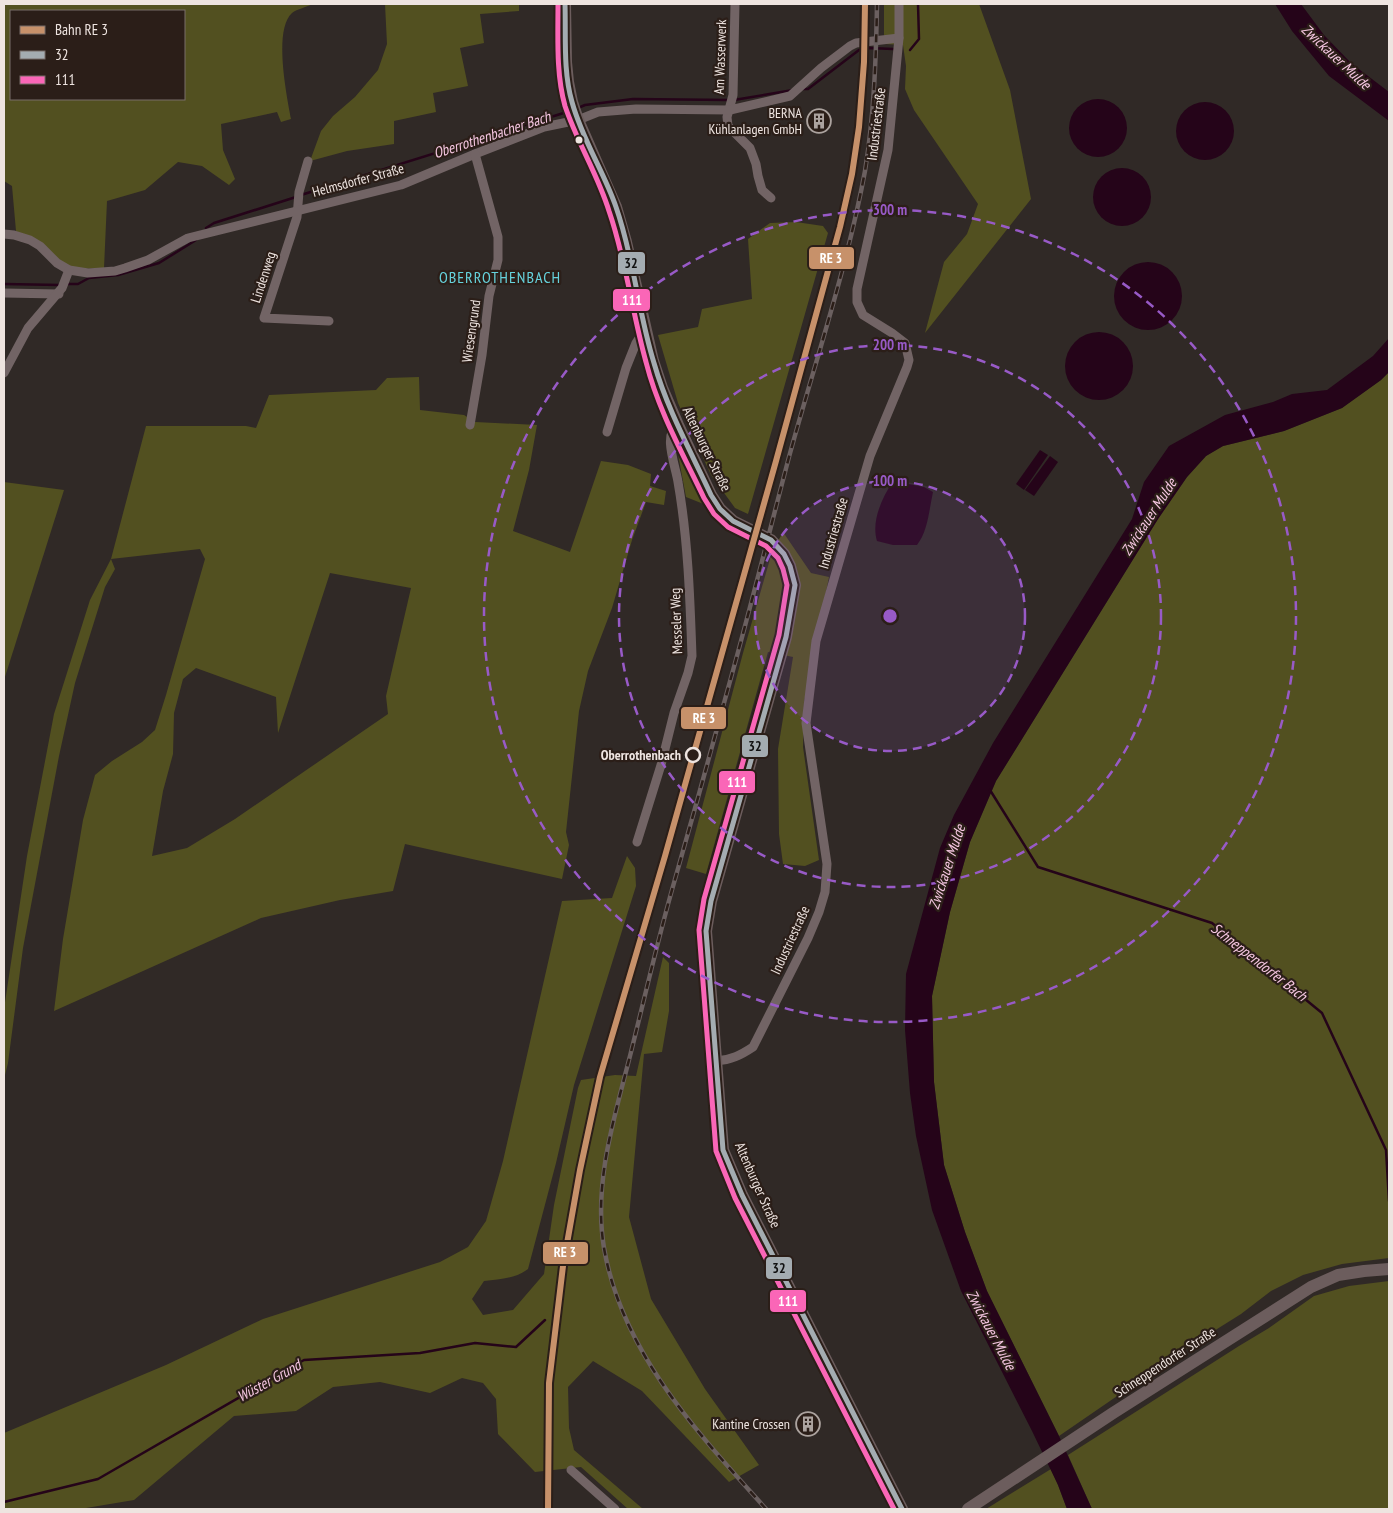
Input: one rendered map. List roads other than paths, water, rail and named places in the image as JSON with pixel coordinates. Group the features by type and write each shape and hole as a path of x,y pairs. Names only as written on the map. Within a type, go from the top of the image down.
{"street":[{"name":"Altenburger Straße","path":"565,4 567,69 572,102 616,207 626,242 653,361 678,425 711,495 720,509 733,521 771,540 784,554 790,566 795,585 786,637 711,901 706,931 723,1150 742,1195 902,1509"},
{"name":"Am Wasserwerk","path":"731,104 736,28 735,4"},
{"name":"Industriestraße","path":"716,1061 729,1060 739,1056 753,1046 808,938 820,912 825,892 828,864 806,723 816,642 870,456 908,367 909,360 905,343 863,315 857,302 857,289 888,150 899,38 898,4"},
{"name":"Helmsdorfer Straße","path":"69,270 88,273 115,271 148,260 188,238 297,207 401,185 544,127 564,124 578,117 598,112 731,104 744,108 790,96 821,68 856,43 899,38"},
{"path":"731,104 727,117 728,126 750,148 762,190 771,198"},
{"name":"Wiesengrund","path":"470,425 482,355 489,296 498,260 499,245 474,154"},
{"path":"297,207 299,192 308,161"},
{"name":"Lindenweg","path":"297,207 297,217 264,318 329,321"},
{"path":"4,234 30,240 40,246 57,263 69,270 62,288 28,328 4,373"},
{"path":"4,292 62,288"},
{"path":"606,432 636,343 640,337 646,334"},
{"name":"Messeler Weg","path":"637,842 692,656 685,534 670,441 670,434 673,428 678,425"},
{"name":"Schneppendorfer Straße","path":"968,1509 1113,1413 1311,1287 1338,1276 1389,1269"},
{"path":"571,1470 615,1509"}],"water":[{"name":"Zwickauer Mulde","path":"1275,4 1301,4 1324,35 1351,63 1389,92 1389,121 1329,76 1292,31"},
{"path":"1098,99 1109,101 1122,112 1127,128 1125,139 1114,152 1098,157 1087,155 1074,144 1069,128 1071,117 1082,104"},
{"path":"1205,102 1216,104 1229,115 1234,131 1232,142 1221,155 1205,160 1194,158 1181,147 1176,131 1178,120 1189,107"},
{"path":"1122,168 1133,170 1146,181 1151,197 1149,208 1138,221 1122,226 1111,224 1098,213 1093,197 1095,186 1106,173"},
{"path":"1141,262 1155,262 1167,267 1177,277 1182,289 1182,303 1177,315 1167,325 1155,330 1141,330 1129,325 1119,315 1114,303 1114,289 1119,277 1129,267"},
{"path":"1092,332 1106,332 1118,337 1128,347 1133,359 1133,373 1128,385 1118,395 1106,400 1092,400 1080,395 1070,385 1065,373 1065,359 1070,347 1080,337"},
{"name":"Zwickauer Mulde","path":"1389,338 1389,372 1342,408 1284,431 1223,446 1206,456 1187,477 1158,519 996,781 970,842 950,912 932,996 934,1082 944,1165 965,1232 987,1291 1059,1436 1092,1509 1067,1509 1058,1485 1032,1431 961,1291 932,1210 916,1136 910,1093 905,1030 906,974 940,848 954,815 993,743 1132,519 1144,482 1169,446 1225,415 1273,402 1292,394 1327,390 1373,356"},
{"path":"1040,450 1048,455 1024,490 1016,484"},
{"path":"1050,456 1058,462 1034,496 1025,490"},
{"path":"893,481 924,487 933,492 926,527 917,545 893,545 877,541 875,526 879,510"}],"waterway":[{"name":"Oberrothenbacher Bach","path":"910,50 919,39 918,4"},
{"name":"Oberrothenbacher Bach","path":"801,89 808,89 859,50 870,48 893,49"},
{"name":"Oberrothenbacher Bach","path":"734,100 793,90"},
{"name":"Oberrothenbacher Bach","path":"578,108 585,105 633,99 729,100"},
{"name":"Oberrothenbacher Bach","path":"301,195 570,111"},
{"name":"Oberrothenbacher Bach","path":"206,228 214,223 296,197"},
{"path":"65,284 78,284 89,278 118,275 159,263 196,240"},
{"path":"4,284 60,285"},
{"name":"Schneppendorfer Bach","path":"990,790 1038,867 1212,923 1322,1013 1386,1150 1389,1201"},
{"name":"Wüster Grund","path":"4,1502 98,1479 304,1360 420,1353 475,1343 516,1347 545,1320"}],"railway":[{"path":"766,1509 690,1421 645,1357 627,1322 613,1286 604,1248 601,1199 607,1149 660,935 789,457 840,279 858,207 871,130 877,4"}],"place":[{"name":"BERNA Kühlanlagen GmbH","path":"819,121"},
{"name":"Oberrothenbach","path":"693,755"},
{"name":"Kantine Crossen","path":"808,1424"}],"district":[{"name":"OBERROTHENBACH","path":"500,277"}]}
